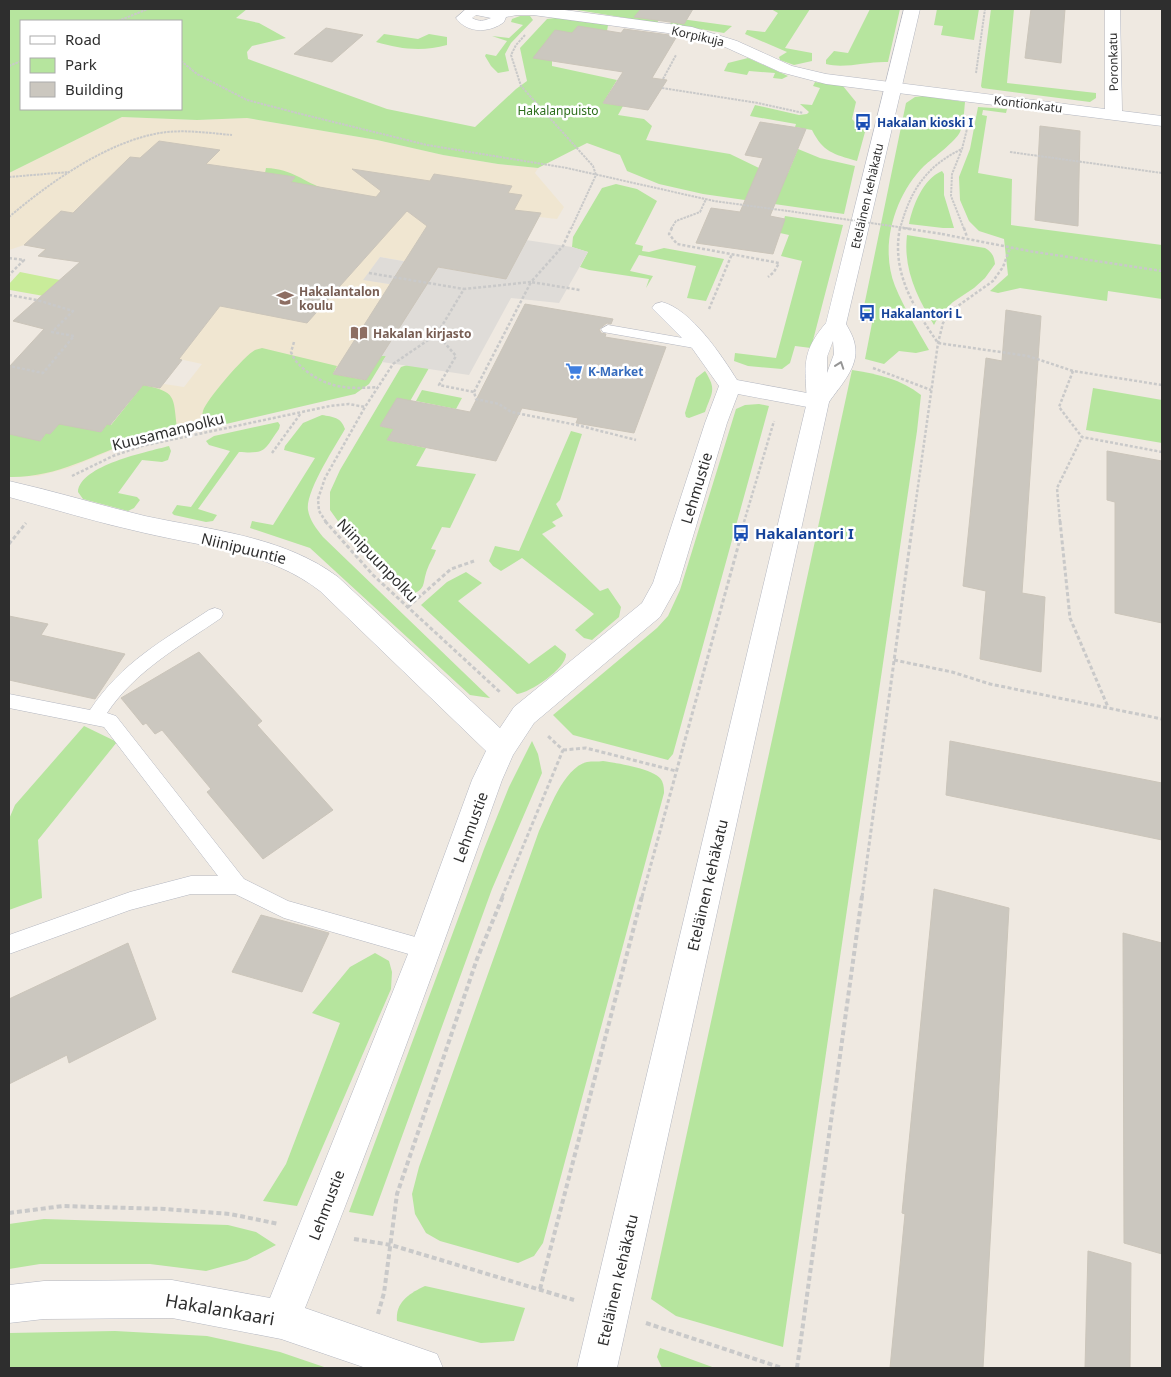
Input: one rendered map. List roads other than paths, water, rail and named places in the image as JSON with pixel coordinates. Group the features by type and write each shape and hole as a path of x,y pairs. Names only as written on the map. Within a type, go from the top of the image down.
{"street":[{"name":"Eteläinen kehäkatu","path":"597,1368 818,402 839,370 842,361 845,347 836,324 912,9"},
{"name":"Poronkatu","path":"1113,9 1114,115"},
{"name":"Korpikuja","path":"497,14 518,10 556,12 692,32 722,41 802,74 893,87"},
{"name":"Kontionkatu","path":"893,87 1162,121"},
{"path":"662,308 674,317 715,361 730,386 818,402"},
{"name":"Lehmustie","path":"281,1319 426,949 487,780 502,748 524,715 651,610 666,583 716,423 730,386"},
{"name":"Niinipuuntie","path":"9,489 143,524 254,548 286,558 312,571 329,584 502,748"},
{"name":"Hakalankaari","path":"9,1304 44,1300 172,1299 281,1319 423,1368"}],"lane":[{"path":"608,329 696,341"},
{"path":"94,718 110,694 139,665 215,614"},
{"path":"9,701 110,721 237,885 284,909 426,949"},
{"path":"9,945 130,901 191,885 237,885"}],"place":[{"name":"Hakalan kioski I","path":"863,122"},
{"name":"Hakalantalon koulu","path":"285,298"},
{"name":"Hakalantori L","path":"867,313"},
{"name":"Hakalan kirjasto","path":"359,333"},
{"name":"K-Market","path":"574,371"},
{"name":"Hakalantori I","path":"741,533"}],"park label":[{"name":"Hakalanpuisto","path":"558,110"}]}
